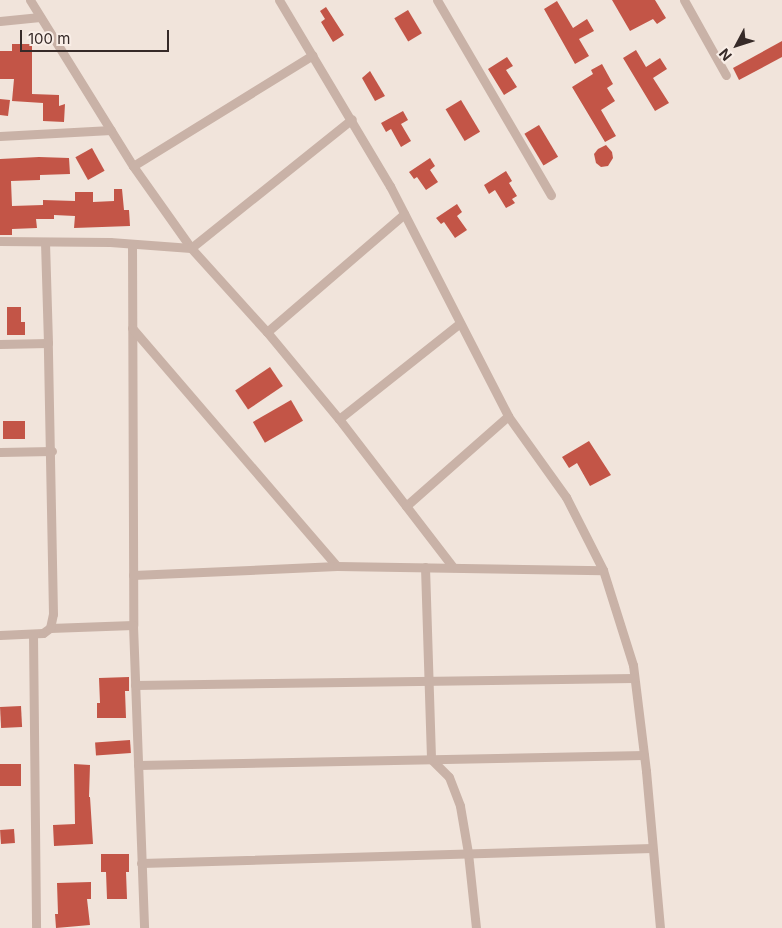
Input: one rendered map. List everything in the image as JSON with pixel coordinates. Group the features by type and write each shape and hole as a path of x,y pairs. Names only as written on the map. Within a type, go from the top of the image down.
{"street":[{"path":"30,0 133,166 191,248 267,332 339,419 453,567"},
{"path":"279,0 352,119 404,214 508,416 566,497 603,570 633,665 644,755 660,928"},
{"path":"437,0 551,194"},
{"path":"684,0 726,75"},
{"path":"0,21 40,17"},
{"path":"133,166 313,55"},
{"path":"0,241 132,244 191,248 352,119"},
{"path":"0,136 111,130"},
{"path":"267,332 404,214"},
{"path":"45,242 52,451 53,614 50,628"},
{"path":"132,244 133,625 144,928"},
{"path":"339,419 460,323"},
{"path":"132,328 337,566"},
{"path":"0,344 48,343"},
{"path":"406,506 508,416"},
{"path":"0,452 52,451"},
{"path":"133,575 337,566 603,570"},
{"path":"425,567 431,759 449,777 460,806 468,853 476,928"},
{"path":"0,635 33,635 43,633 50,628 133,625"},
{"path":"33,635 36,928"},
{"path":"135,685 634,678"},
{"path":"138,765 644,755"},
{"path":"141,863 652,848"}],"building":[{"path":"612,0 655,0 666,18 657,24 653,19 630,31"},
{"path":"557,1 573,28 587,19 594,31 579,39 589,56 575,64 544,9"},
{"path":"326,7 344,35 333,42 321,22 325,19 320,11"},
{"path":"408,10 422,33 408,41 394,18"},
{"path":"782,41 782,57 739,80 733,68"},
{"path":"12,44 32,44 32,94 59,95 59,106 65,104 64,122 43,121 43,103 12,101 14,79 0,79 0,51 12,51"},
{"path":"636,50 646,67 660,58 667,69 653,78 669,103 655,111 623,58"},
{"path":"507,57 513,66 506,70 517,87 504,95 488,69"},
{"path":"602,64 613,84 607,88 615,101 601,110 616,136 605,142 572,87 593,74 591,70"},
{"path":"370,71 385,96 375,101 362,78"},
{"path":"0,99 10,100 8,116 0,115"},
{"path":"461,100 480,132 465,141 446,109"},
{"path":"403,111 408,120 401,124 411,141 401,147 391,129 386,132 381,123"},
{"path":"539,125 558,157 543,165 524,134"},
{"path":"606,145 612,152 613,158 608,166 601,167 596,163 594,154 598,149"},
{"path":"92,148 105,171 88,180 75,157"},
{"path":"69,158 70,174 40,175 40,180 11,181 12,206 43,205 43,200 75,201 75,192 93,192 93,202 114,201 114,189 122,189 124,210 129,210 130,226 74,228 75,216 54,215 54,219 36,219 37,228 12,229 12,235 0,235 0,159"},
{"path":"430,158 435,166 430,170 438,182 426,190 417,177 414,179 409,172"},
{"path":"506,171 512,181 509,183 517,196 512,199 515,203 506,208 495,190 489,194 484,185"},
{"path":"457,204 462,212 457,216 467,230 455,238 444,222 441,224 436,218"},
{"path":"7,307 21,307 21,322 25,322 25,335 7,335"},
{"path":"270,367 283,386 248,410 235,390"},
{"path":"291,400 303,421 265,443 253,422"},
{"path":"3,421 25,421 25,439 3,439"},
{"path":"589,441 611,475 590,486 577,463 569,468 562,457"},
{"path":"129,677 129,691 125,691 126,718 97,718 97,703 100,703 99,678"},
{"path":"21,706 22,727 1,728 0,707"},
{"path":"130,740 131,753 96,755 95,742"},
{"path":"0,764 21,764 21,786 0,786"},
{"path":"74,764 90,765 89,797 93,844 54,846 53,825 75,824"},
{"path":"14,829 15,843 1,844 0,830"},
{"path":"101,854 129,854 129,872 126,872 127,899 107,899 106,872 101,872"},
{"path":"91,882 91,899 87,899 90,925 56,928 55,914 58,914 57,883"}]}
